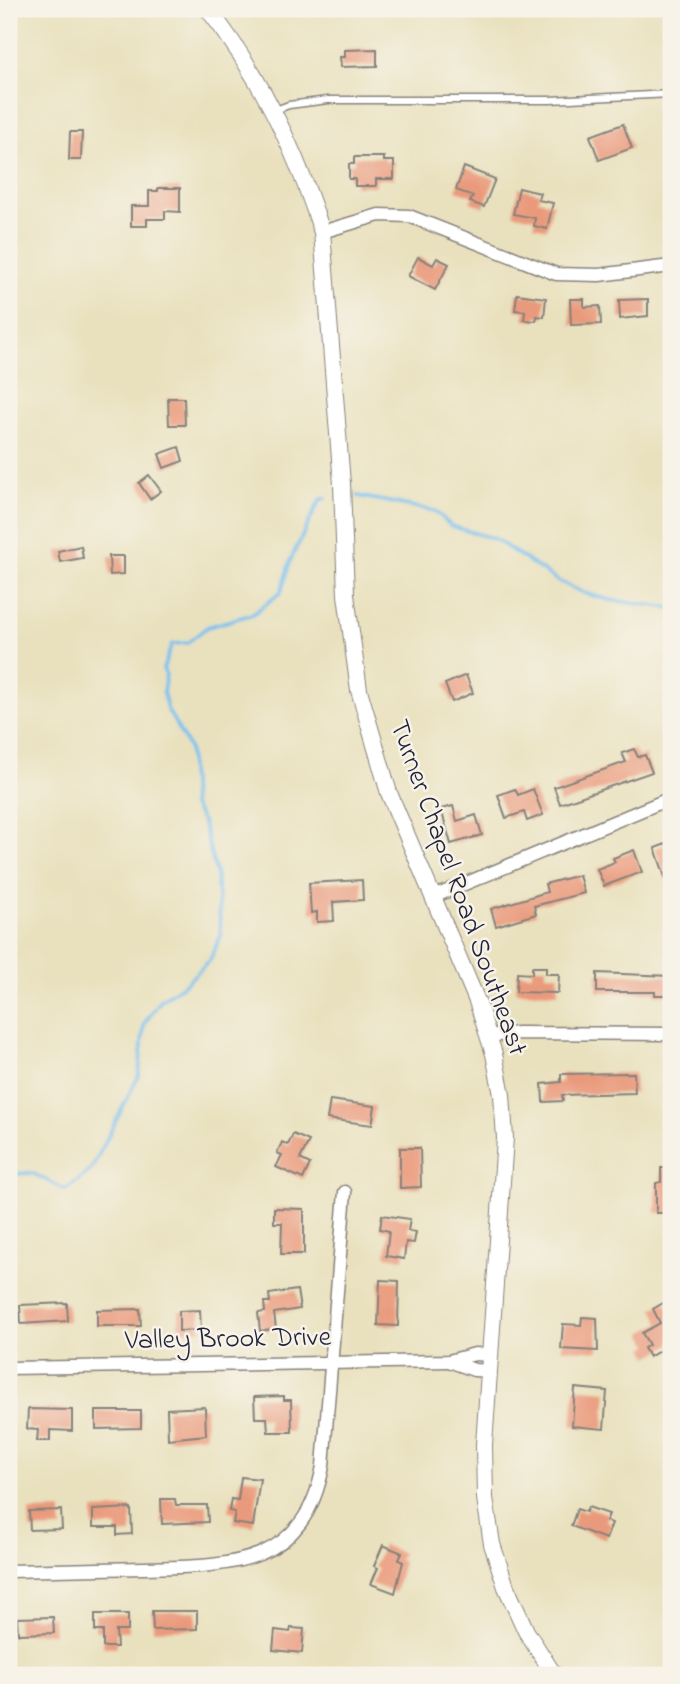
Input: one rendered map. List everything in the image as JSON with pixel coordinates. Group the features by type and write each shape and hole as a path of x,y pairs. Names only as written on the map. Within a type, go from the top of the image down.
{"street":[{"name":"Turner Chapel Road Southeast","path":"208,9 248,62 275,110 310,193 322,232 342,484 346,595 365,716 380,768 489,1036 502,1094 505,1138 484,1462 489,1530 512,1601 554,1675"},
{"path":"322,232 379,215 409,216 556,274 599,275 671,266"},
{"path":"433,897 671,798"},
{"path":"489,1036 518,1033 671,1034"},
{"path":"9,1571 232,1564 278,1546 300,1524 320,1482 345,1192"},
{"name":"Valley Brook Drive","path":"9,1368 449,1361 474,1370 489,1363"}],"lane":[{"path":"275,110 289,105 328,100 550,100 671,94"}],"building":[{"path":"377,49 377,66 341,67 340,57 345,57 345,50"},
{"path":"623,124 632,148 599,160 590,136"},
{"path":"70,132 82,132 81,160 69,160"},
{"path":"354,157 384,157 384,161 394,161 394,179 376,179 376,186 355,186 355,179 349,179 349,164 354,164"},
{"path":"464,167 495,179 484,207 470,202 473,196 456,190"},
{"path":"158,188 180,188 180,212 165,211 165,219 147,219 147,226 131,226 131,206 149,206 149,191 158,191"},
{"path":"519,188 540,193 538,200 553,203 547,229 534,226 535,218 513,214"},
{"path":"418,257 433,265 437,258 449,264 435,290 408,276"},
{"path":"517,294 546,298 544,317 537,316 536,321 524,320 525,311 515,310"},
{"path":"570,299 584,299 584,307 600,306 601,324 571,325"},
{"path":"648,299 648,316 620,319 619,300"},
{"path":"168,398 184,398 185,425 169,425"},
{"path":"179,447 183,461 164,468 159,454"},
{"path":"149,475 161,491 150,499 139,483"},
{"path":"81,546 83,558 60,562 58,551"},
{"path":"109,556 124,556 124,574 110,575"},
{"path":"466,675 473,693 452,702 445,684"},
{"path":"634,749 638,757 645,755 652,772 560,804 554,787 626,762 622,753"},
{"path":"515,789 518,795 533,789 543,815 527,821 524,812 506,818 498,795"},
{"path":"453,806 457,821 476,815 482,835 451,844 441,809"},
{"path":"671,842 671,890 670,891 655,848"},
{"path":"634,850 642,872 604,886 597,869 615,862 613,858"},
{"path":"579,875 584,893 534,906 536,914 496,926 491,909 547,892 545,884"},
{"path":"362,880 363,900 333,902 334,921 317,922 317,912 311,913 309,883"},
{"path":"532,967 546,967 546,974 559,974 558,993 516,992 517,973 532,974"},
{"path":"597,973 671,976 671,995 655,995 655,992 597,992"},
{"path":"634,1073 635,1093 562,1095 563,1101 543,1102 542,1084 561,1082 561,1074"},
{"path":"330,1100 375,1106 372,1125 327,1119"},
{"path":"293,1134 309,1141 300,1159 310,1164 303,1179 276,1167 282,1155 277,1153 282,1142 288,1145"},
{"path":"400,1148 420,1148 421,1187 400,1188"},
{"path":"661,1168 671,1168 671,1213 656,1213 656,1183 661,1182"},
{"path":"274,1208 304,1209 304,1254 281,1254 282,1223 274,1223"},
{"path":"382,1215 410,1219 408,1231 416,1232 414,1243 406,1242 404,1259 386,1256 389,1231 380,1229"},
{"path":"380,1280 399,1281 398,1326 378,1325"},
{"path":"297,1290 300,1309 274,1313 276,1329 260,1331 258,1313 265,1312 264,1302 270,1302 269,1294"},
{"path":"665,1302 671,1312 671,1344 649,1357 644,1348 649,1345 642,1333 660,1323 653,1309"},
{"path":"67,1303 68,1321 21,1324 20,1305"},
{"path":"140,1309 141,1326 97,1326 97,1310"},
{"path":"200,1310 201,1330 179,1331 179,1311"},
{"path":"582,1317 597,1318 598,1351 561,1349 563,1324 581,1325"},
{"path":"575,1388 607,1391 604,1429 572,1426"},
{"path":"284,1396 284,1400 291,1400 292,1432 268,1432 267,1418 255,1418 254,1397"},
{"path":"205,1407 206,1435 168,1439 167,1409"},
{"path":"28,1409 72,1410 72,1431 50,1430 50,1441 37,1441 38,1430 27,1429"},
{"path":"96,1411 141,1411 141,1428 96,1429"},
{"path":"241,1477 260,1479 253,1526 233,1523 235,1512 229,1511 231,1499 238,1500"},
{"path":"161,1499 175,1499 176,1505 207,1505 208,1522 162,1524"},
{"path":"588,1507 609,1514 606,1521 612,1523 606,1539 571,1526 577,1509 586,1512"},
{"path":"131,1508 132,1534 117,1535 117,1527 93,1527 93,1510"},
{"path":"61,1510 62,1529 30,1530 29,1511"},
{"path":"383,1545 402,1553 399,1560 403,1562 395,1593 371,1584 378,1568 374,1566"},
{"path":"152,1611 197,1611 197,1629 153,1630"},
{"path":"95,1614 128,1614 128,1631 116,1631 117,1647 103,1647 103,1631 95,1631"},
{"path":"53,1617 54,1633 18,1634 17,1618"},
{"path":"291,1628 304,1629 302,1653 273,1650 275,1630 290,1632"}],"waterway":[{"path":"358,496 435,511 451,526 495,539 558,581 584,593 610,600 671,608"},
{"path":"9,1174 32,1173 66,1190 91,1170 139,1075 144,1024 161,1000 186,983 210,960 221,935 216,874 203,823 192,804 189,748 167,709 163,691 166,675 163,669 172,644 187,643 207,627 253,614 281,592 291,559 320,500 326,498"}]}
